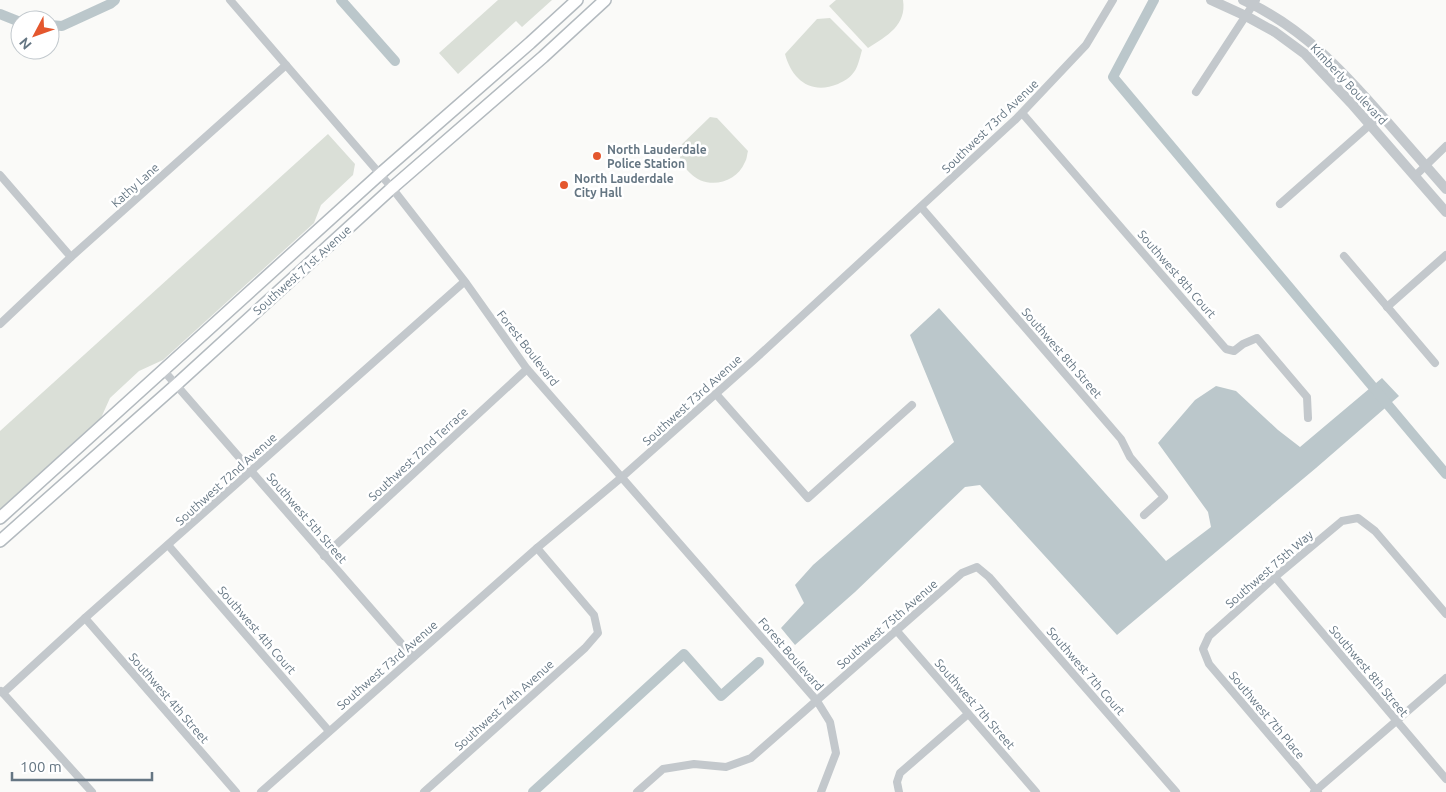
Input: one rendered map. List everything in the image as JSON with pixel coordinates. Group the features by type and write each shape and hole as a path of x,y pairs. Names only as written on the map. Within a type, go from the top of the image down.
{"main road":[{"name":"Southwest 71st Avenue","path":"0,518 380,174 577,0"},
{"name":"Southwest 71st Avenue","path":"0,541 177,384 392,188 543,57 605,0"}],"street":[{"name":"Forest Boulevard","path":"230,0 392,188 464,282 527,369 817,701"},
{"name":"Southwest 73rd Avenue","path":"261,792 537,548 622,478 921,207 1022,113 1086,45 1113,0"},
{"name":"Kimberly Boulevard","path":"1211,0 1275,32 1305,54 1446,212"},
{"name":"Kimberly Boulevard","path":"1243,0 1255,2 1285,22 1318,48 1348,78 1446,189"},
{"path":"1196,92 1255,2"},
{"name":"Kathy Lane","path":"0,324 71,257 286,65"},
{"name":"Southwest 8th Court","path":"1022,113 1226,348 1234,351 1257,338 1307,396 1308,418"},
{"path":"1280,204 1381,115"},
{"path":"1415,176 1446,146"},
{"path":"0,175 71,257"},
{"name":"Southwest 8th Street","path":"921,207 1121,439 1130,457 1164,497 1144,515"},
{"path":"1388,307 1446,255"},
{"path":"1344,256 1435,363"},
{"name":"Southwest 72nd Avenue","path":"2,692 464,282"},
{"name":"Southwest 72nd Terrace","path":"324,556 527,369"},
{"name":"Southwest 5th Street","path":"164,370 413,657"},
{"path":"716,394 808,498 912,405"},
{"name":"Southwest 75th Way","path":"1203,649 1209,636 1275,577 1342,521 1358,518 1375,531 1446,614"},
{"name":"Southwest 4th Court","path":"168,545 329,731"},
{"name":"Southwest 74th Avenue","path":"424,792 585,648 598,632 594,616 537,548"},
{"name":"Southwest 75th Avenue","path":"637,792 663,769 694,764 726,767 751,758 962,573 977,567"},
{"name":"Southwest 7th Court","path":"977,567 989,577 1176,792"},
{"name":"Southwest 8th Street","path":"1275,577 1446,779"},
{"name":"Southwest 4th Street","path":"85,618 236,792"},
{"name":"Southwest 7th Street","path":"896,630 1036,792"},
{"name":"Southwest 7th Place","path":"1203,649 1209,664 1316,791"},
{"path":"1316,791 1446,678"},
{"path":"2,692 92,792"},
{"path":"817,701 830,722 836,753 822,792"},
{"path":"899,792 897,782 900,773 968,714"}],"shaded area":[{"path":"498,0 552,0 522,27 516,21 458,74 439,53"},
{"path":"836,0 903,0 902,16 894,29 868,48 829,6"},
{"path":"830,18 862,50 857,67 849,78 838,84 819,88 804,83 798,78 792,71 785,54 817,19"},
{"path":"710,117 717,118 748,151 746,161 735,175 728,180 712,183 704,182 690,173 685,168 677,149"},
{"path":"328,134 355,164 353,175 321,205 314,223 163,360 139,371 110,398 101,418 0,510 0,431"},
{"path":"939,308 1166,561 1211,527 1208,512 1158,443 1195,400 1216,386 1236,391 1278,430 1300,447 1382,378 1399,396 1117,635 980,485 965,487 855,592 795,645 781,628 804,603 795,585 813,565 954,442 910,335"}],"waterway":[{"path":"60,26 115,0"},
{"path":"341,0 395,61"},
{"path":"1154,0 1113,77 1446,474"},
{"path":"0,14 10,18"},
{"path":"533,792 684,654 721,696 759,662"}],"place":[{"name":"North Lauderdale Police Station","path":"597,156"},
{"name":"North Lauderdale City Hall","path":"564,185"}]}
